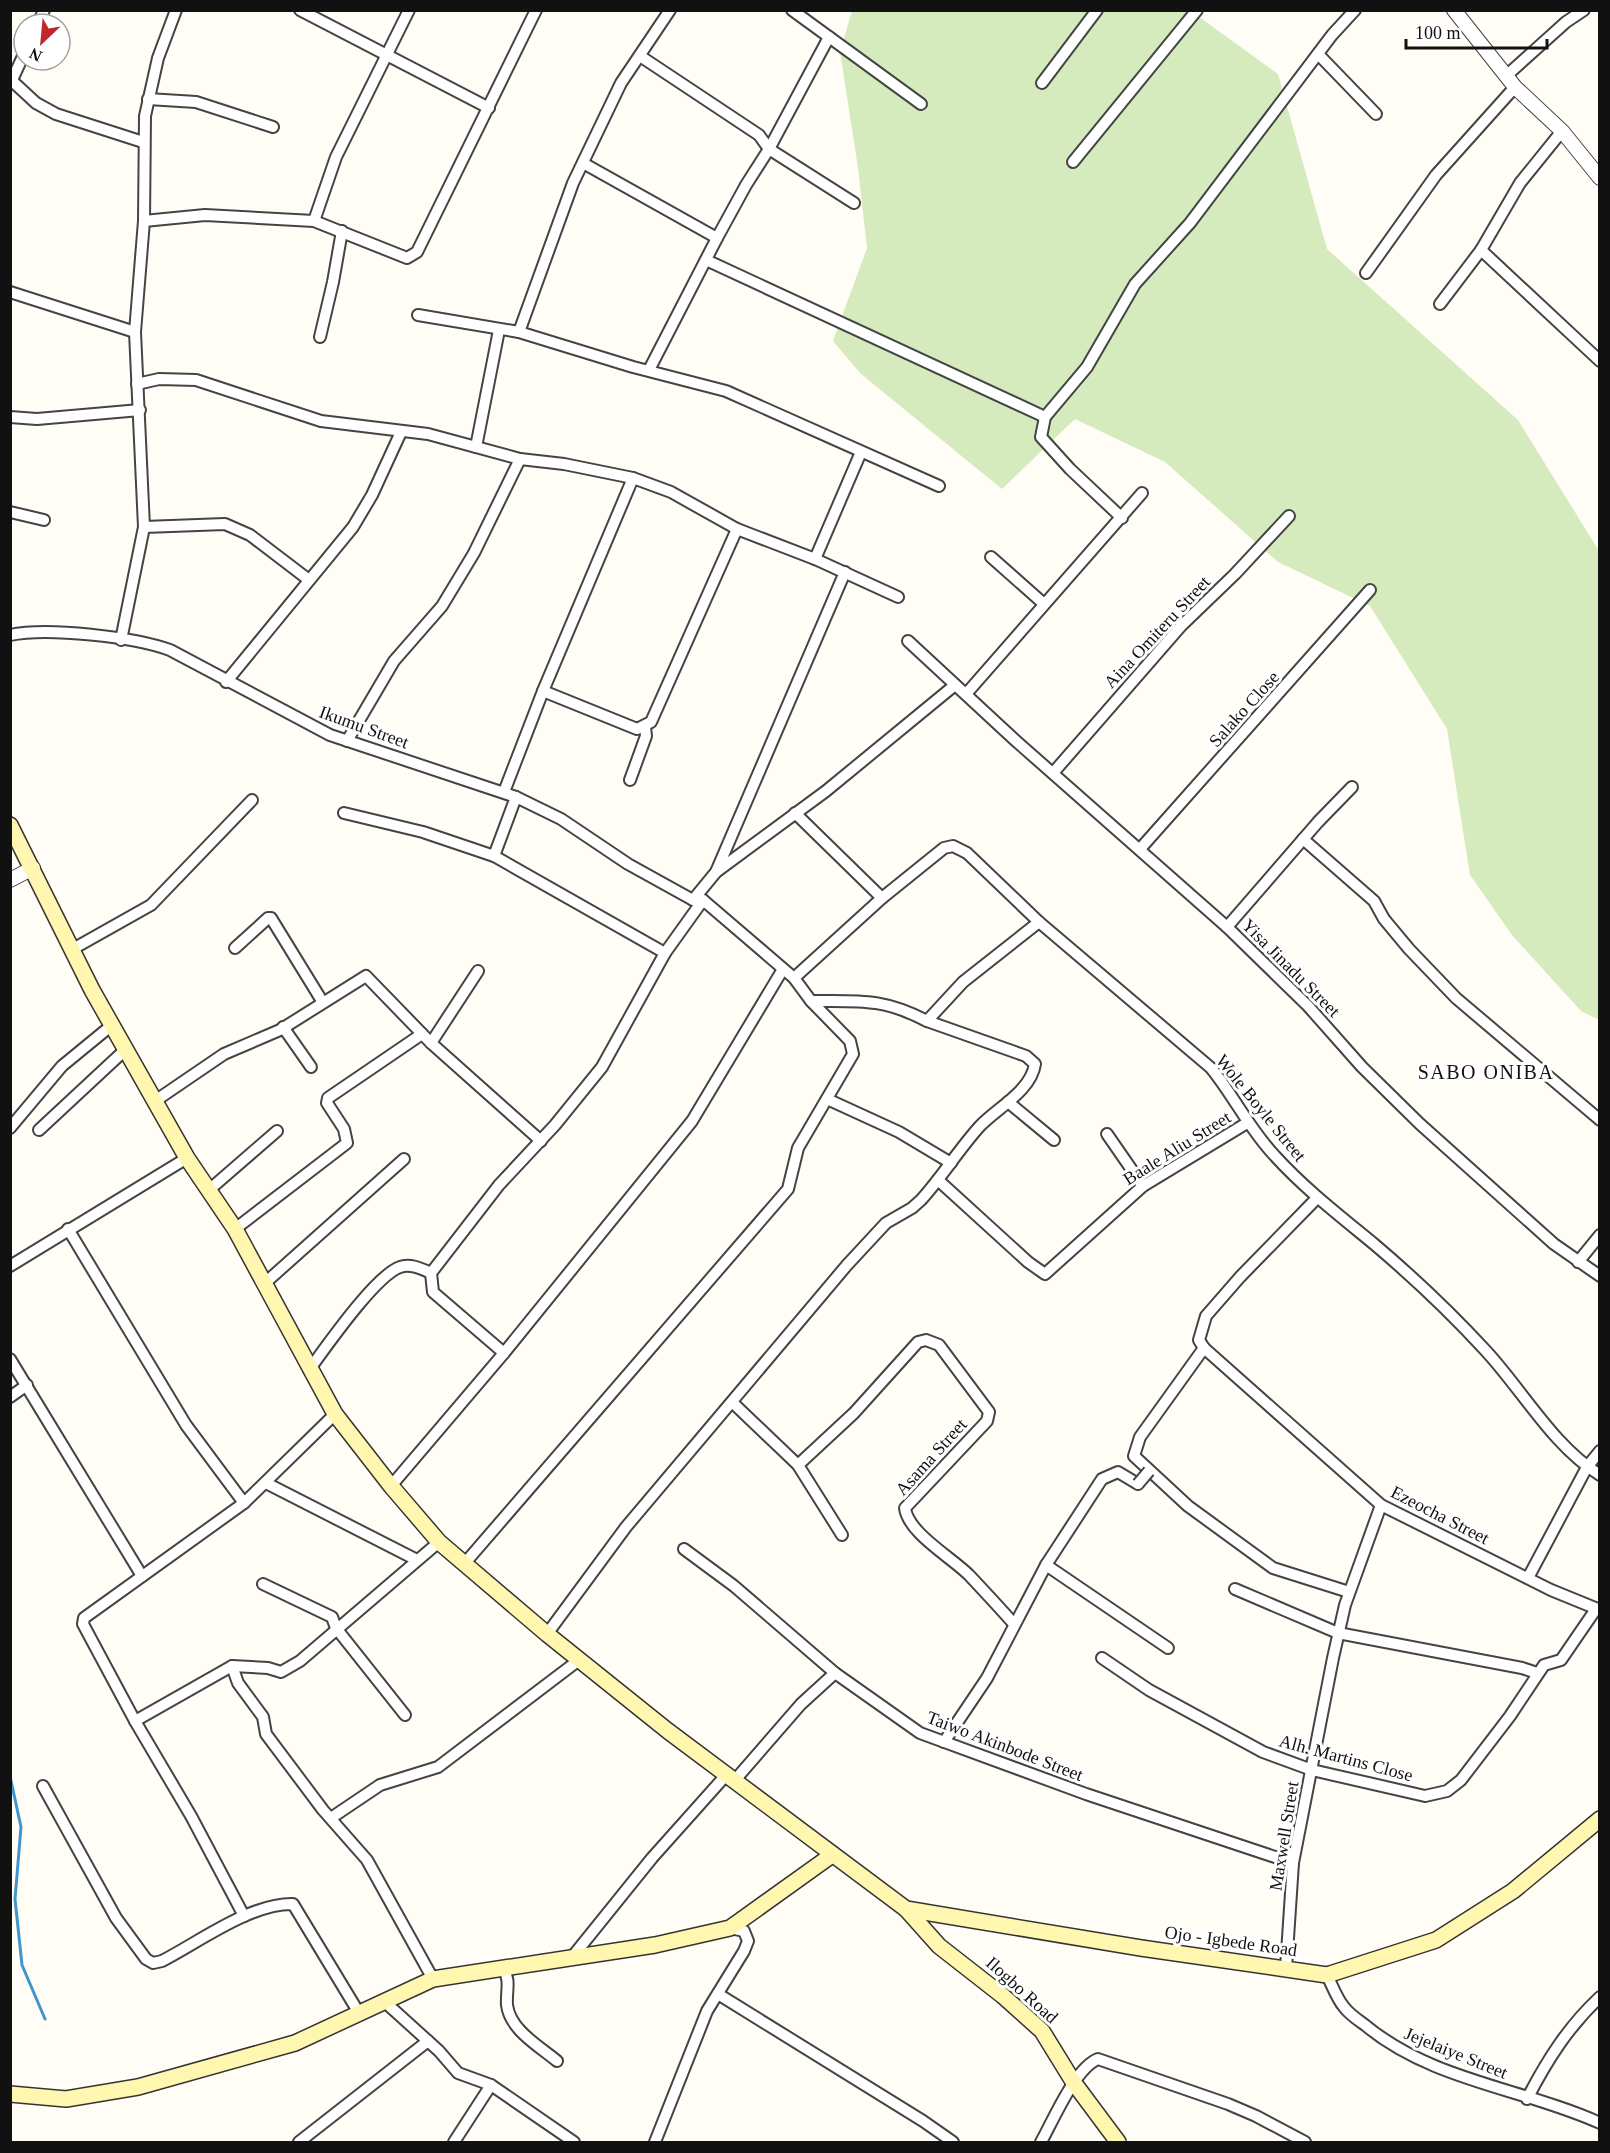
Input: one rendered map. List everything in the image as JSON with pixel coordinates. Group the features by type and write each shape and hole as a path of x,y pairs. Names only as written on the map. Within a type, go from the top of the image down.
{"main road":[{"name":"Ojo - Igbede Road","path":"10,825 33,868 71,950 125,1050 187,1158 235,1229 309,1370 335,1414 391,1486 439,1542 547,1634 832,1855 906,1909 1141,1948 1327,1975 1436,1940 1514,1891 1599,1819"},
{"path":"10,2094 66,2100 138,2087 295,2043 433,1979 655,1945 730,1928 832,1855"},
{"name":"Ilogbo Road","path":"906,1909 939,1946 1003,1995 1042,2031 1074,2083 1118,2142"}],"street":[{"path":"121,640 144,527 135,332 144,221 143,142 148,99 158,58 176,10"},
{"path":"300,10 489,108"},
{"path":"314,221 336,157 408,10"},
{"path":"144,221 205,215 314,221 408,258 417,252 536,10"},
{"path":"519,332 583,163 621,83 670,10"},
{"path":"792,10 921,104"},
{"path":"1042,83 1096,10"},
{"path":"1073,162 1197,10"},
{"path":"1122,518 1070,469 1041,437 1045,417 1087,367 1135,284 1190,223 1318,54 1356,10"},
{"path":"1454,10 1515,87 1562,131 1599,177"},
{"path":"1506,76 1566,22 1584,10"},
{"path":"649,370 717,238 769,149 829,37"},
{"path":"1318,54 1376,114"},
{"path":"640,56 759,135 769,149 854,203"},
{"path":"11,80 36,103 56,114 143,142"},
{"path":"1366,273 1436,175 1515,87"},
{"path":"148,99 196,102 273,127"},
{"path":"1440,304 1481,250 1520,183 1562,131"},
{"path":"583,163 717,238"},
{"path":"320,338 342,231"},
{"path":"1481,250 1599,361"},
{"path":"706,260 1045,417"},
{"path":"10,292 135,332"},
{"path":"418,315 519,332 726,391 939,486"},
{"path":"476,447 499,330"},
{"path":"137,384 159,379 196,380 321,421 428,434 520,459 564,464 633,478 671,492 737,529 815,559 898,597"},
{"path":"10,417 37,419 140,410"},
{"path":"226,682 353,527 372,495 401,432"},
{"path":"815,559 861,452"},
{"path":"347,741 394,661 447,597 474,554 520,459"},
{"path":"504,792 543,691 633,478"},
{"path":"966,694 1142,493"},
{"path":"10,513 44,520"},
{"name":"Aina Omiteru Street","path":"1053,773 1180,626 1235,574 1289,516"},
{"path":"144,527 225,524 250,535 309,580"},
{"path":"543,691 637,729 651,722 737,529"},
{"path":"991,557 1044,604"},
{"path":"504,1353 433,1292 430,1281 431,1273 499,1185 541,1141 602,1067 665,953 716,872 845,572"},
{"name":"Salako Close","path":"1140,849 1370,590"},
{"name":"Ikumu Street","path":"10,635 46,632 151,643 170,650 226,682 347,741 504,792 561,819 628,864 698,900 794,978 853,1047 853,1054 827,1099"},
{"name":"Yisa Jinadu Street","path":"908,641 1227,927 1308,1006 1395,1101 1578,1262 1599,1276"},
{"path":"716,872 826,791 955,685"},
{"path":"630,780 646,736 645,727"},
{"path":"1227,927 1303,839 1352,787"},
{"path":"494,856 516,797"},
{"path":"71,950 151,905 252,800"},
{"path":"344,813 423,832 494,856 665,953"},
{"path":"795,813 882,898"},
{"path":"1303,839 1374,901 1384,919 1409,949 1456,998 1599,1120"},
{"name":"Wole Boyle Street","path":"794,978 882,898 944,848 953,846 967,853 1039,922 1211,1068 1226,1087 1247,1123 1274,1156 1317,1198 1436,1299 1487,1351 1562,1442 1587,1467 1599,1475"},
{"path":"10,880 33,868"},
{"path":"235,948 268,918 271,918 322,1001"},
{"path":"927,1021 963,982 1039,922"},
{"path":"391,1486 504,1353 692,1121 783,969"},
{"path":"431,1043 478,971"},
{"path":"154,1101 224,1054 283,1027 366,976 431,1043 541,1141"},
{"path":"547,1634 626,1527 733,1403 847,1265 886,1223 912,1208 938,1180 981,1126 1008,1102 1034,1073 1035,1064 1026,1056 927,1021 902,1008 876,1002 811,1000"},
{"path":"10,1128 62,1066 112,1025"},
{"path":"283,1027 310,1067"},
{"path":"235,1229 347,1143 344,1129 327,1103 328,1098 422,1034"},
{"path":"39,1130 125,1050"},
{"path":"465,1563 782,1197 789,1182 798,1148 827,1099 899,1131 951,1163"},
{"path":"1008,1102 1054,1140"},
{"name":"Baale Aliu Street","path":"938,1180 1028,1262 1045,1274 1143,1186 1247,1123"},
{"path":"209,1190 277,1131"},
{"path":"1107,1134 1143,1186"},
{"path":"10,1266 187,1158"},
{"path":"265,1283 404,1159"},
{"path":"1317,1198 1206,1316 1199,1340 1204,1348 1140,1437 1134,1456 1226,1536 1273,1568 1347,1597"},
{"path":"68,1229 186,1425 244,1503"},
{"path":"1578,1262 1599,1235"},
{"path":"309,1370 357,1306 392,1272 400,1266 410,1266 431,1273"},
{"name":"Asama Street","path":"798,1465 854,1413 918,1342 926,1340 939,1345 989,1413 987,1421 905,1508 905,1514 928,1541 967,1573 1014,1624"},
{"name":"Ezeocha Street","path":"1204,1348 1381,1505 1598,1610"},
{"path":"10,1359 142,1576"},
{"path":"10,1397 27,1385"},
{"path":"733,1403 798,1465 843,1535"},
{"path":"244,1916 191,1816 135,1721 83,1624 88,1614 244,1503 335,1414"},
{"path":"1528,1578 1587,1467 1599,1451"},
{"path":"944,1742 987,1678 1046,1565 1102,1479 1118,1472 1138,1484 1150,1472"},
{"path":"266,1483 417,1560"},
{"name":"Maxwell Street","path":"1286,1968 1293,1863 1338,1633 1347,1597 1381,1505"},
{"path":"135,1721 232,1666 268,1668 281,1672 300,1661 439,1542"},
{"name":"Taiwo Akinbode Street","path":"684,1549 734,1586 835,1673 920,1733 1086,1794 1293,1863"},
{"path":"1046,1565 1168,1648"},
{"path":"263,1584 332,1617 336,1628 405,1715"},
{"path":"1235,1589 1338,1633 1522,1668 1540,1669 1561,1660 1598,1610"},
{"name":"Alh. Martins Close","path":"1102,1658 1149,1690 1263,1752 1312,1770 1425,1796 1447,1791 1461,1780 1510,1716 1540,1669"},
{"path":"331,1818 380,1785 438,1767 579,1660"},
{"path":"232,1666 238,1683 263,1718 262,1727 266,1734 331,1818 367,1860 433,1979"},
{"path":"573,1956 652,1858 801,1704 835,1673"},
{"path":"43,1786 116,1918 146,1959 153,1963 162,1961 244,1916 285,1904 293,1904 359,2013"},
{"path":"655,2142 690,2052 718,1994 744,1951 747,1941 744,1931 730,1928"},
{"path":"503,1968 510,1979 507,1993 510,2017 517,2027 557,2061"},
{"name":"Jejelaiye Street","path":"1327,1975 1344,2007 1399,2050 1527,2099 1565,2107 1599,2123"},
{"path":"718,1994 953,2142"},
{"path":"1527,2099 1551,2054 1575,2020 1599,1996"},
{"path":"386,2002 458,2073 491,2085 571,2142"},
{"path":"299,2142 428,2041"},
{"path":"1041,2142 1074,2083 1092,2062 1098,2059 1256,2116 1305,2142"},
{"path":"454,2142 491,2085"}],"green space":[{"path":"852,11 1191,11 1278,74 1327,249 1518,420 1599,551 1599,1020 1581,1011 1512,935 1470,875 1447,729 1370,606 1278,562 1165,462 1075,419 1002,489 861,374 833,341 867,248 858,168 840,52"}],"waterway":[{"path":"10,1776 21,1827 15,1899 22,1965 45,2019"}],"district":[{"name":"SABO ONIBA","path":"1486,1072"}]}
